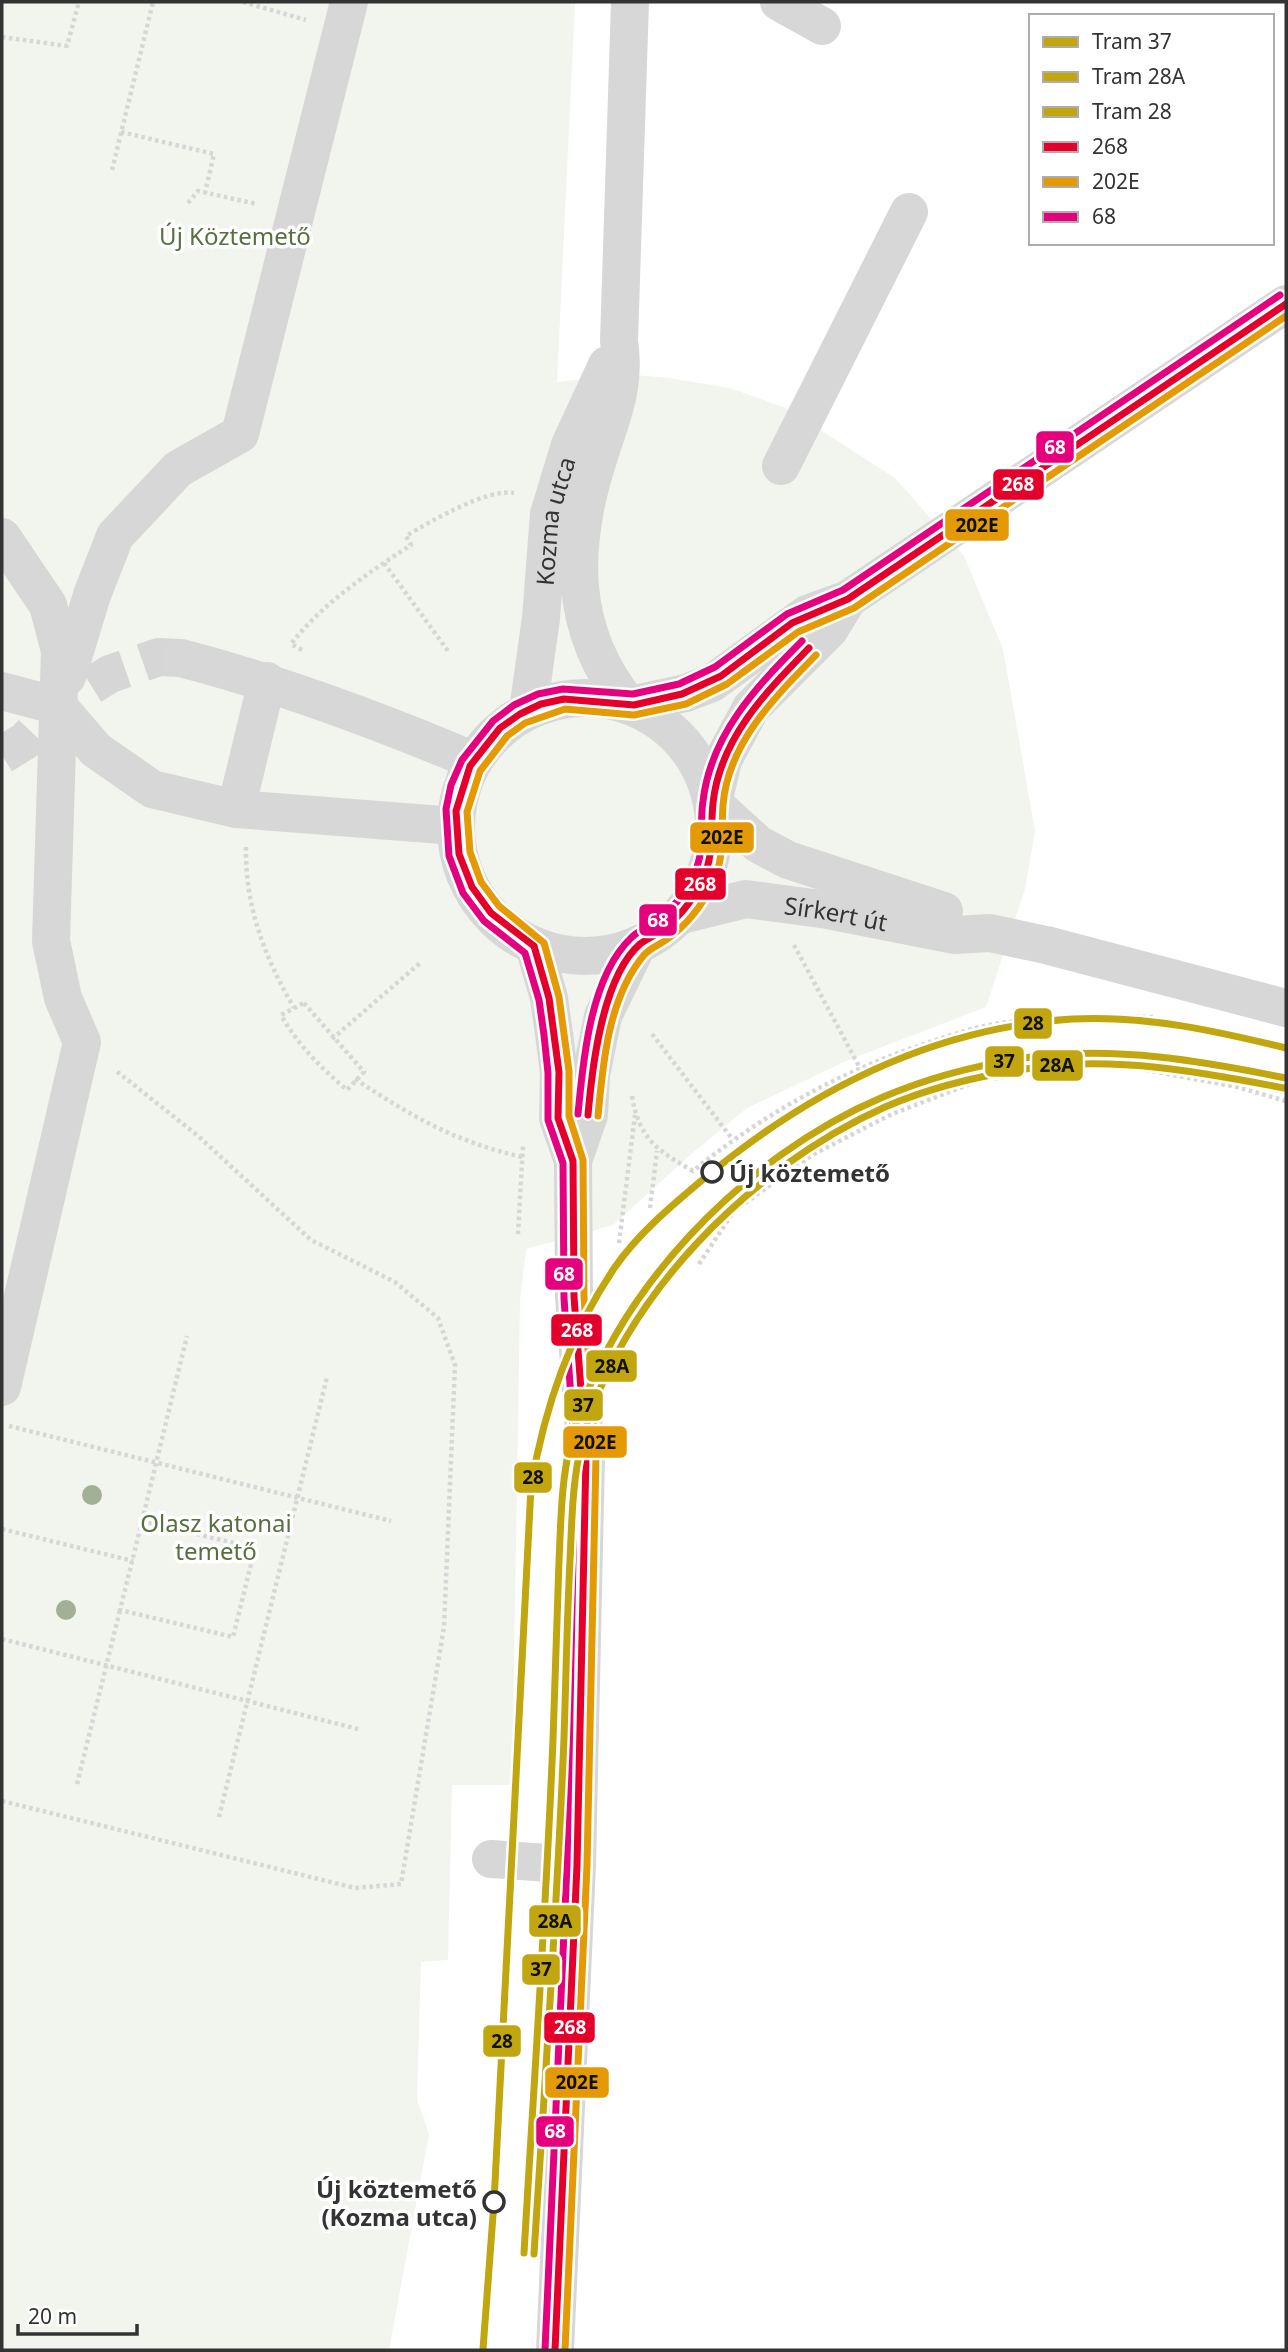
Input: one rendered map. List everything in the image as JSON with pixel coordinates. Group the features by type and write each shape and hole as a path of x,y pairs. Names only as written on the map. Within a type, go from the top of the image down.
{"street":[{"name":"Kozma utca","path":"629,705 600,662 589,638 579,579 586,499 611,421 623,369 619,341 630,2"},
{"path":"779,2 822,26"},
{"path":"58,706 92,595 116,536 178,469 240,434 345,16"},
{"path":"781,466 909,212"},
{"path":"629,705 686,693 712,683 807,614 848,599 1286,304"},
{"name":"Kozma utca","path":"528,711 541,618 543,557 556,483 570,445 619,341"},
{"path":"2,537 48,605 60,651 51,941 63,998 82,1042 17,1253 2,1387"},
{"path":"713,803 705,776 678,733 657,717 629,705 596,698 562,699 528,711 491,738 472,760 460,790 455,826 459,860 470,887 506,929 534,946 571,958 604,956 637,946 681,915 699,889 708,868 714,837 713,803 723,760 751,708 829,630 848,599"},
{"path":"181,658 267,681 396,728 472,760"},
{"path":"241,825 267,681"},
{"path":"2,691 58,706 96,750 130,777 152,789 241,825 455,826"},
{"name":"Sírkert út","path":"713,803 758,844 788,860 963,917 990,933"},
{"name":"Sírkert út","path":"681,915 746,899 828,910 955,935 990,933 1046,945 1286,1008"},
{"path":"534,946 549,998 559,1072 558,1118 573,1161 574,1297 586,1456 577,1865 555,2350"},
{"path":"573,1161 589,1115 591,1074 603,1016 637,946"},
{"path":"491,1859 577,1865"}],"path":[{"path":"2,37 67,47 79,2"},
{"path":"112,170 153,2"},
{"path":"243,2 345,16"},
{"path":"121,132 214,154 205,193"},
{"path":"188,203 198,191 295,213"},
{"path":"313,657 291,644 325,607 411,545 406,536 437,518 483,498 514,491"},
{"path":"384,563 447,651"},
{"path":"241,825 250,906 272,966 294,1008"},
{"path":"792,941 860,1068"},
{"path":"332,1039 420,963"},
{"path":"304,1003 332,1039 364,1072 346,1090 322,1069 292,1035 281,1015 294,1008 304,1003"},
{"path":"635,1115 657,1151 693,1171 782,1106 860,1068 958,1032 1006,1022 1106,1016 1158,1017"},
{"path":"652,1034 733,1140"},
{"path":"2,1801 355,1888 401,1884 444,1627 455,1365 438,1318 395,1282 311,1240 197,1135 82,1042"},
{"path":"699,1264 734,1211 814,1154 892,1114 975,1082 1044,1070 1115,1064 1237,1087 1286,1101"},
{"path":"355,1079 422,1122 457,1139 522,1157"},
{"path":"619,1243 635,1115 630,1088"},
{"path":"650,1208 657,1151"},
{"path":"77,1784 187,1336"},
{"path":"219,1817 327,1377"},
{"path":"2,1424 391,1521"},
{"path":"120,1610 233,1637 255,1548 142,1521"},
{"path":"2,1529 133,1562"},
{"path":"2,1639 358,1729"}],"green space":[{"path":"2,2 575,2 557,382 625,374 730,388 788,409 895,478 964,556 1003,649 1035,831 1025,889 986,1007 846,1061 747,1108 613,1225 526,1249 520,1301 512,1785 452,1785 448,1960 421,1962 417,2099 429,2134 389,2350 2,2350"}],"tunnel":[{"path":"2,755 25,741 58,706 110,674 159,657 181,658"}],"tram line":[{"name":"28","path":"483,2349 494,2202 531,1487 543,1429 561,1372 599,1292 615,1267 644,1232 689,1191 742,1149 784,1119 828,1093 921,1051 1020,1025 1099,1018 1180,1026 1286,1048"},
{"name":"37","path":"524,2253 547,1868 563,1486 571,1442 589,1387 616,1334 650,1284 689,1236 733,1193 781,1155 831,1122 901,1090 937,1077 993,1063 1031,1057 1095,1053 1159,1057 1286,1078"},
{"name":"28A","path":"534,2254 558,1867 574,1486 582,1442 600,1389 626,1337 659,1289 697,1243 740,1201 786,1164 835,1133 902,1100 976,1078 1032,1068 1095,1064 1158,1067 1284,1088"}],"transit line":[{"name":"68","path":"545,2350 567,1865 575,1456 564,1298 563,1163 548,1120 548,1073 539,1000 525,953 484,921 463,893 449,856 446,809 451,785 462,760 493,721 514,705 538,694 563,689 633,694 679,684 715,667 787,614 843,590 1280,295"},
{"name":"268","path":"555,2350 577,1865 586,1456 574,1297 573,1161 558,1118 559,1072 549,998 534,946 491,913 472,887 459,854 456,811 470,766 500,728 541,704 564,699 634,705 682,694 721,676 792,623 848,599 1286,304"},
{"name":"202E","path":"565,2350 587,1865 596,1456 584,1297 583,1160 569,1116 569,1071 559,997 544,943 499,906 481,882 470,852 467,812 480,771 507,736 525,723 565,709 634,715 686,704 727,684 798,632 854,608 1286,316"},
{"name":"68","path":"578,1114 586,1045 606,974 631,938 666,913 686,888 700,856 703,801 715,754 738,713 768,676 802,641"},
{"name":"268","path":"588,1115 601,1024 616,978 640,944 671,922 698,889 709,861 713,803 717,779 725,758 735,737 762,699 809,648"},
{"name":"202E","path":"598,1116 609,1032 622,991 644,955 681,928 709,891 719,863 723,805 734,761 756,722 816,655"}],"place":[{"name":"Új köztemető","path":"712,1172"},
{"name":"Új köztemető (Kozma utca)","path":"494,2202"}],"park label":[{"name":"Új Köztemető","path":"235,235"},
{"name":"Olasz katonai temető","path":"216,1536"}]}
